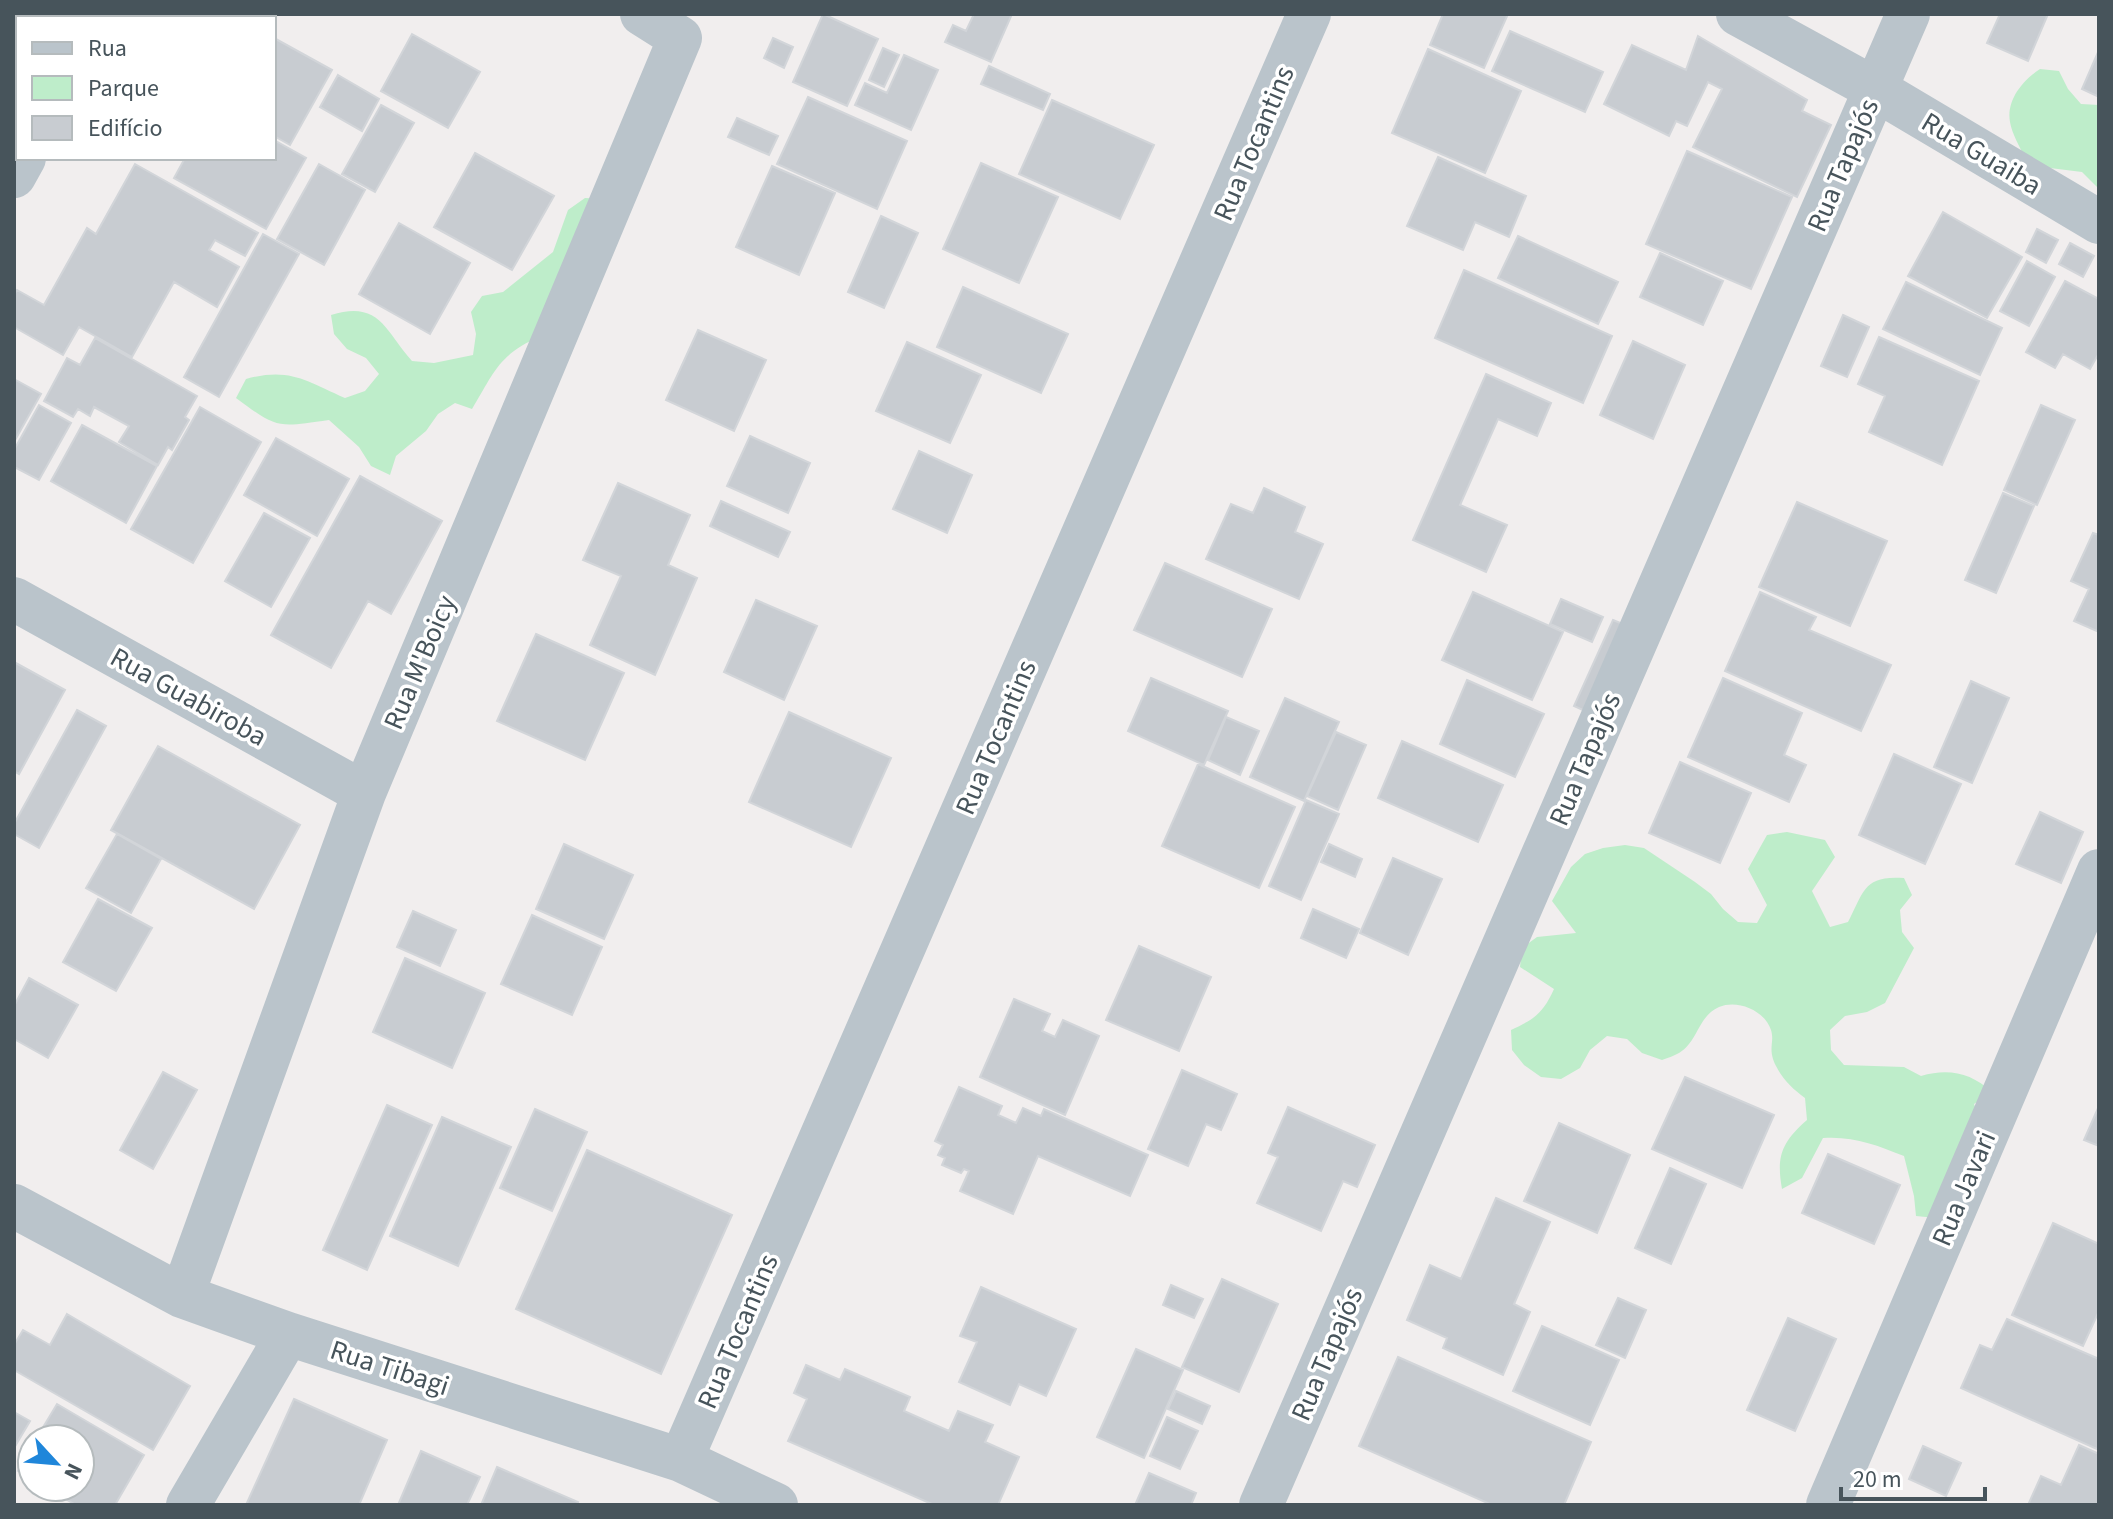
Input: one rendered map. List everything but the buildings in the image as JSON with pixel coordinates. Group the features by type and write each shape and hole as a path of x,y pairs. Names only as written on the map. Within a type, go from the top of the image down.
{"street":[{"name":"Rua M'Boicy","path":"182,1296 364,793 680,38 642,14"},
{"name":"Rua Tocantins","path":"681,1460 1309,14"},
{"name":"Rua Guaiba","path":"1738,14 1875,89 2099,222"},
{"name":"Rua Tapajós","path":"1261,1505 1908,14"},
{"name":"Rua Guabiroba","path":"14,599 364,793"},
{"name":"Rua Javari","path":"1828,1505 2099,871"},
{"name":"Rua Tibagi","path":"14,1206 182,1296 288,1334 681,1460 776,1505"},
{"path":"188,1505 288,1334"}],"green space":[{"path":"2040,69 2059,71 2068,89 2081,104 2099,105 2099,189 2082,172 2042,167 2025,158 2014,136 2009,114 2013,98"},
{"path":"585,198 605,199 541,336 506,357 472,409 455,403 438,414 426,431 396,456 390,475 371,466 359,447 329,420 280,424 236,398 246,379 275,375 308,381 345,398 365,391 379,374 366,358 347,349 334,334 331,315 347,311 371,315 380,321 412,361 434,363 473,355 476,334 471,312 482,296 503,292 553,252 568,210"},
{"path":"1787,832 1825,840 1835,857 1812,891 1830,927 1848,922 1862,894 1873,882 1904,878 1912,895 1900,910 1902,932 1914,948 1885,1003 1867,1012 1845,1016 1830,1030 1831,1050 1844,1065 1904,1067 1921,1076 1941,1072 1959,1074 1976,1080 1992,1092 1974,1104 1981,1123 1936,1218 1916,1216 1904,1156 1855,1140 1823,1138 1802,1178 1782,1189 1780,1167 1783,1150 1807,1120 1805,1098 1779,1071 1773,1060 1768,1023 1750,1008 1726,1005 1712,1011 1685,1048 1662,1060 1642,1053 1627,1039 1607,1036 1590,1050 1580,1068 1561,1079 1541,1077 1524,1065 1512,1050 1511,1030 1537,1014 1554,989 1520,967 1522,948 1537,937 1576,933 1552,901 1571,867 1585,854 1625,845 1644,848 1711,894 1738,922 1757,923 1767,905 1748,869 1767,835"}]}
